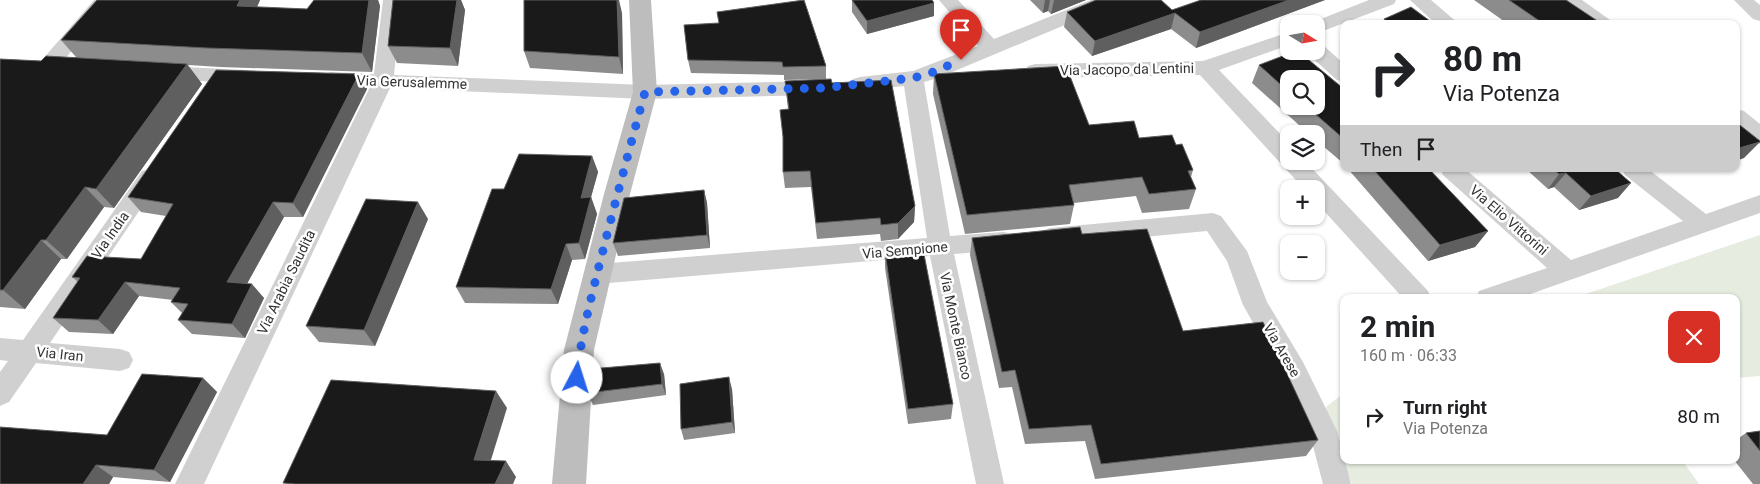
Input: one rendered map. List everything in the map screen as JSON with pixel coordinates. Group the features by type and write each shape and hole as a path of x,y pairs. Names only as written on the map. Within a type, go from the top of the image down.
{"street":[{"path":"77,67 39,65 104,0"},
{"name":"Via Arabia Saudita","path":"189,484 383,81 392,0"},
{"path":"569,484 579,350 617,194 645,92 640,0"},
{"path":"948,0 990,47"},
{"path":"922,75 1108,0"},
{"path":"1325,24 1387,0"},
{"path":"1419,0 1444,20"},
{"path":"1569,0 1597,20"},
{"path":"1743,0 1760,15"},
{"name":"Via Jacopo da Lentini","path":"1019,71 1206,68 1280,41"},
{"path":"1325,58 1340,71"},
{"path":"1206,68 1280,147"},
{"path":"144,71 268,78"},
{"path":"922,75 980,72"},
{"name":"Via Gerusalemme","path":"316,79 645,92 839,86 922,75"},
{"name":"Via Monte Bianco","path":"922,75 940,248 990,484"},
{"path":"203,101 220,76"},
{"name":"Via India","path":"0,394 164,157"},
{"path":"1300,170 1415,294"},
{"name":"Via Elio Vittorini","path":"1454,172 1566,270"},
{"path":"1637,172 1703,224"},
{"path":"1499,294 1760,204"},
{"name":"Via Sempione","path":"598,274 940,248 1213,222"},
{"name":"Via Arese","path":"1213,222 1238,258 1256,305 1294,370 1323,431 1330,483"},
{"name":"Via Iran","path":"0,349 120,360"}],"shaded area":[{"path":"1760,235 1760,376 1740,378 1740,294 1586,294"},
{"path":"1340,396 1340,455 1332,435 1326,407"},
{"path":"1344,464 1685,464 1699,484 1352,484"}],"building":[{"path":"97,0 240,0 237,6 307,9 314,0 369,0 362,53 207,48 61,40"},
{"path":"393,0 457,0 450,48 388,46"},
{"path":"524,0 617,0 619,57 524,51"},
{"path":"804,0 826,66 783,67 782,62 688,60 684,25 719,23 717,12"},
{"path":"852,0 932,0 934,3 867,21"},
{"path":"1096,0 1161,0 1172,10 1201,0 1289,0 1200,32 1175,13 1095,41 1067,12"},
{"path":"1509,0 1566,0 1596,20 1538,20"},
{"path":"1411,7 1429,20 1385,20 1384,19"},
{"path":"46,56 187,64 96,189 85,187 46,240 41,240 3,290 0,290 0,59 41,61"},
{"path":"1280,57 1280,60 1309,60 1321,70 1280,70 1280,84 1259,65"},
{"path":"1066,66 1089,125 1134,121 1139,138 1172,135 1176,145 1182,144 1193,170 1188,171 1196,189 1149,194 1142,177 1069,185 1074,205 967,215 934,74"},
{"path":"216,70 359,74 293,203 273,202 227,282 252,284 232,324 178,320 188,304 171,302 180,288 125,282 98,320 53,318 80,278 72,277 87,256 141,259 173,204 128,197"},
{"path":"1325,73 1340,86 1340,136 1316,115 1325,115"},
{"path":"831,79 832,83 891,80 915,206 898,223 881,225 880,218 816,223 810,171 783,172 783,137 780,110 789,109 785,81"},
{"path":"1740,125 1760,141 1740,148"},
{"path":"519,154 592,156 581,198 591,197 579,243 566,244 551,289 456,287 492,189 504,189"},
{"path":"1376,172 1432,172 1488,231 1440,245"},
{"path":"1557,172 1618,172 1631,183 1591,196 1566,173 1559,174"},
{"path":"704,190 707,235 613,243 624,198"},
{"path":"366,199 418,202 364,330 306,326"},
{"path":"1080,227 1082,234 1147,229 1183,331 1263,322 1318,440 1101,464 1091,425 1029,429 1015,370 1002,372 972,238"},
{"path":"923,249 953,404 908,409 885,252"},
{"path":"660,363 662,384 587,393 590,369"},
{"path":"142,374 203,378 154,470 96,465 83,484 0,484 0,427 107,435"},
{"path":"729,377 732,422 681,429 680,384"},
{"path":"331,380 496,391 474,460 506,461 495,484 283,483"},
{"path":"1760,431 1760,451 1746,433"}],"route":[{"path":"577,378 579,350 588,312 617,194 645,92 824,88 913,78 931,73 961,60"}]}
